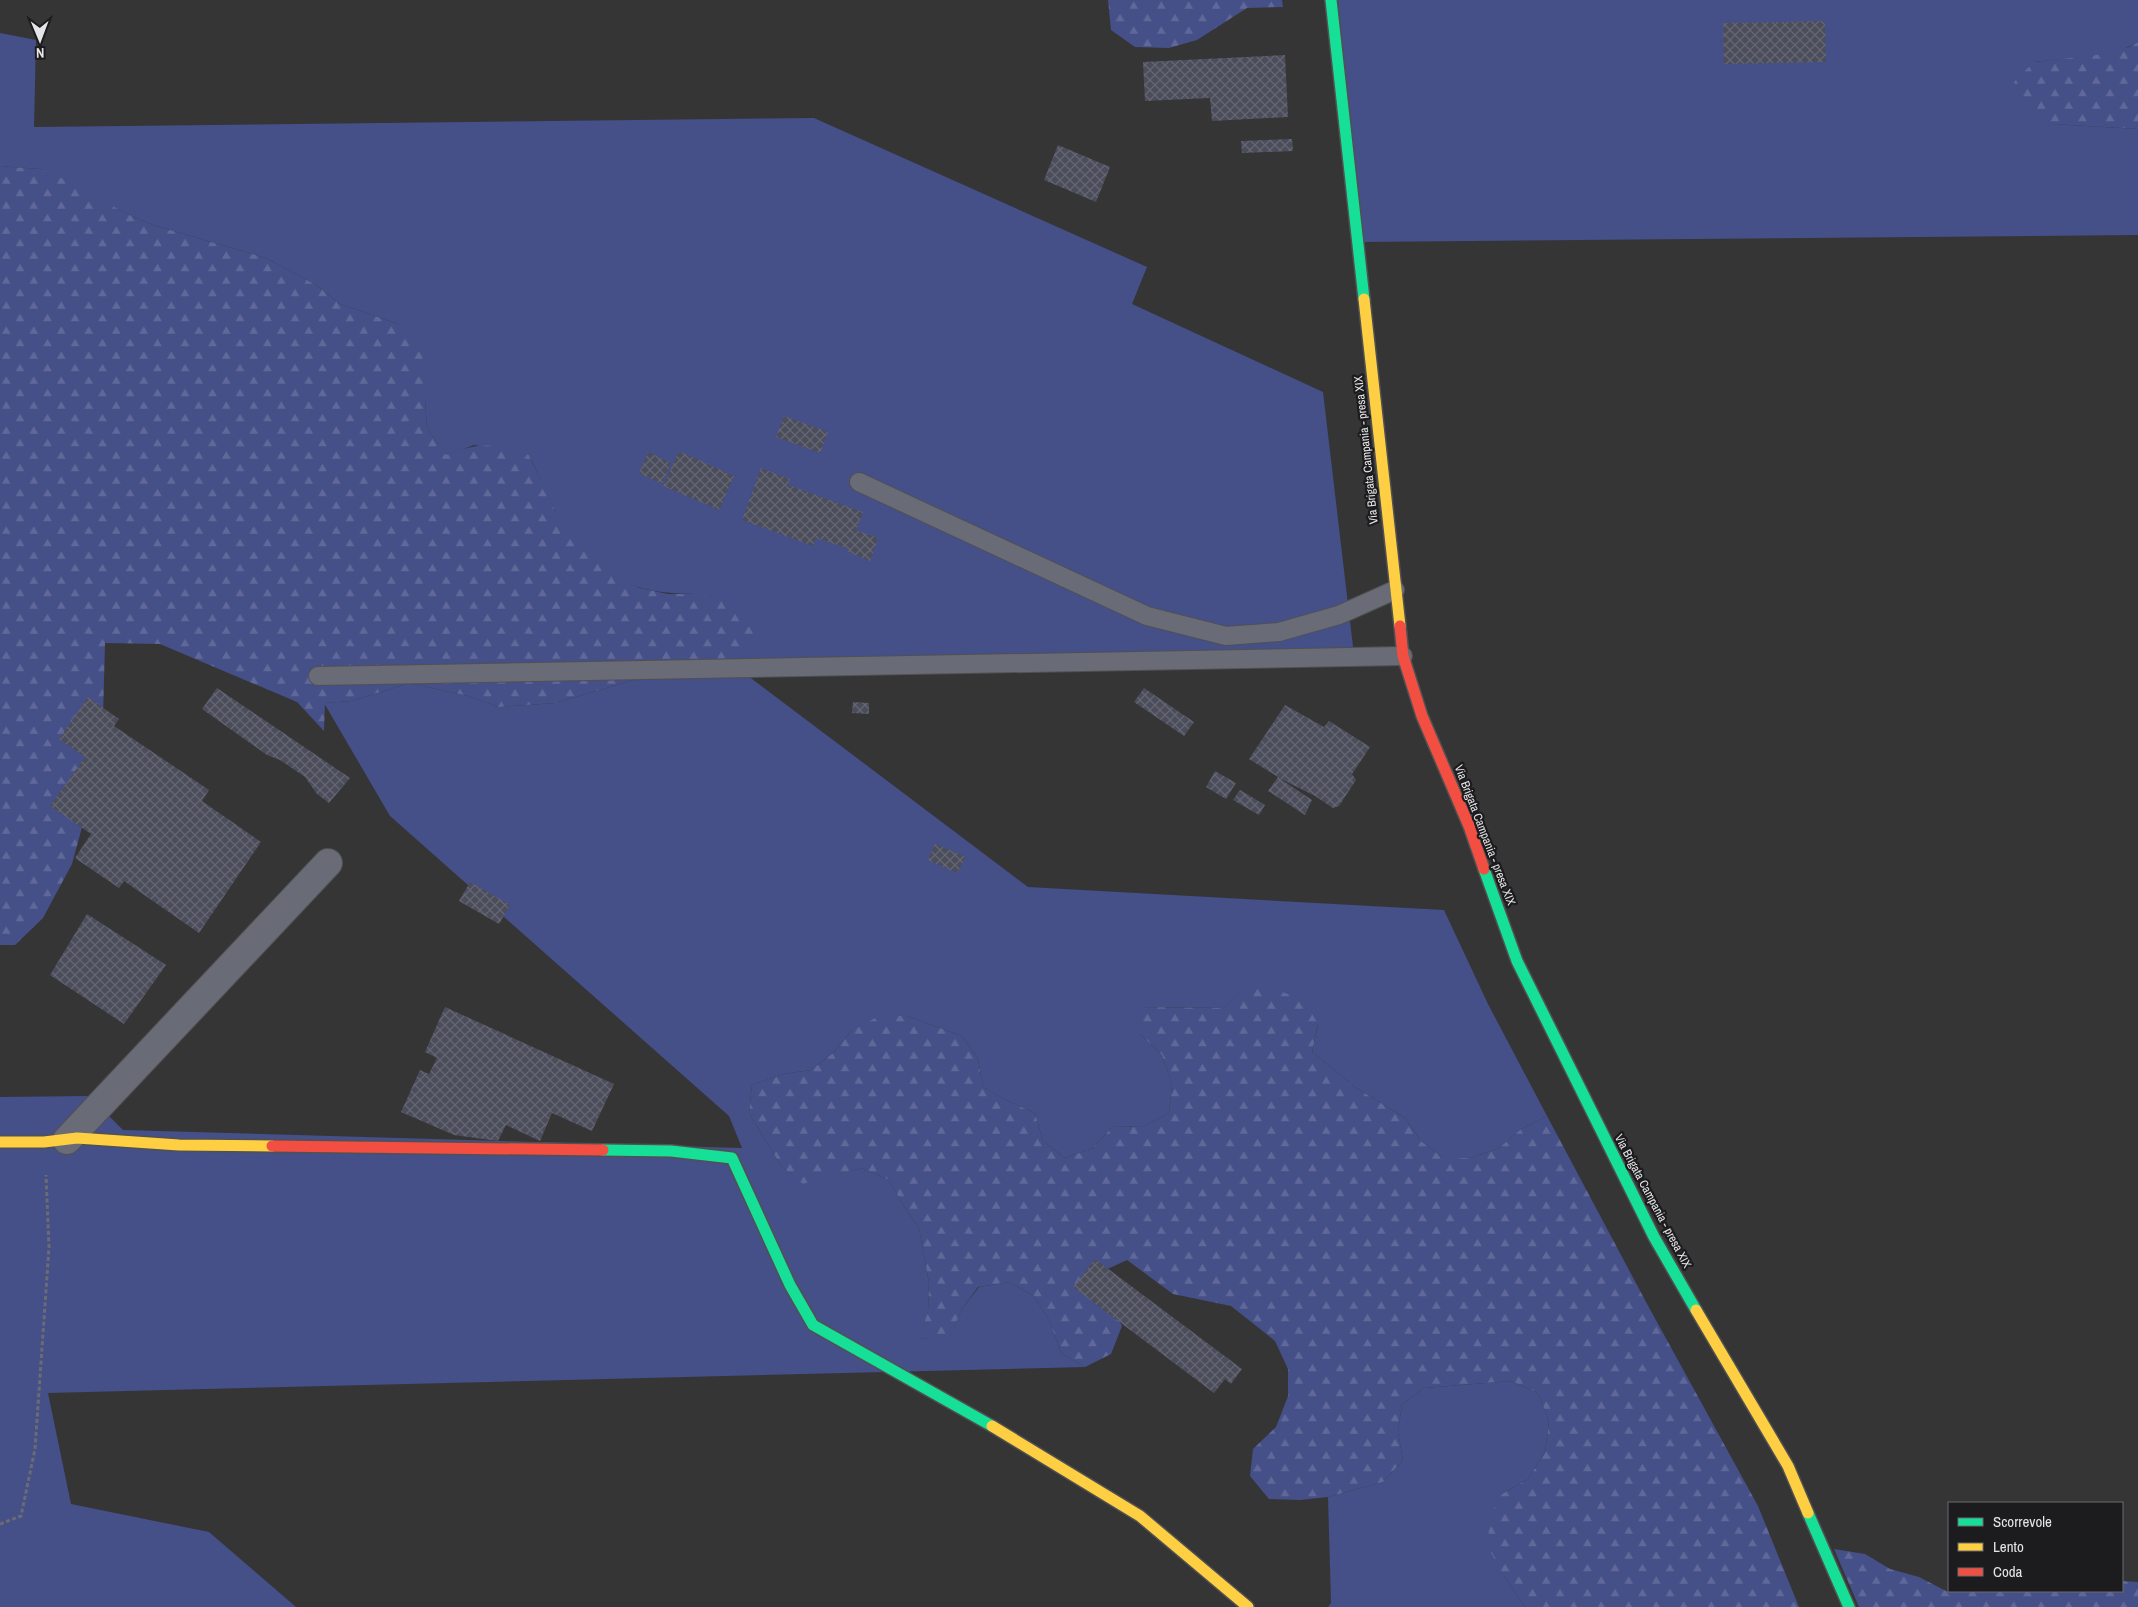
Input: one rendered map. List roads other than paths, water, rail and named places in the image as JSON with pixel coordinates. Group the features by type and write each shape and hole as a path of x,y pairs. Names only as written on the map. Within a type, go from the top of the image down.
{"street":[{"name":"Via Brigata Campania - presa XIX","path":"1331,0 1403,656 1422,716 1469,826 1517,961 1654,1237 1788,1466 1849,1607"},
{"path":"55,1141 328,863"},
{"path":"0,1142 55,1141 77,1138 179,1145 671,1151 732,1158 790,1285 813,1325 973,1414 1140,1516 1248,1607"}],"lane":[{"path":"859,482 1147,616 1226,636 1278,632 1339,615 1395,590"},
{"path":"318,676 1403,656"}]}
